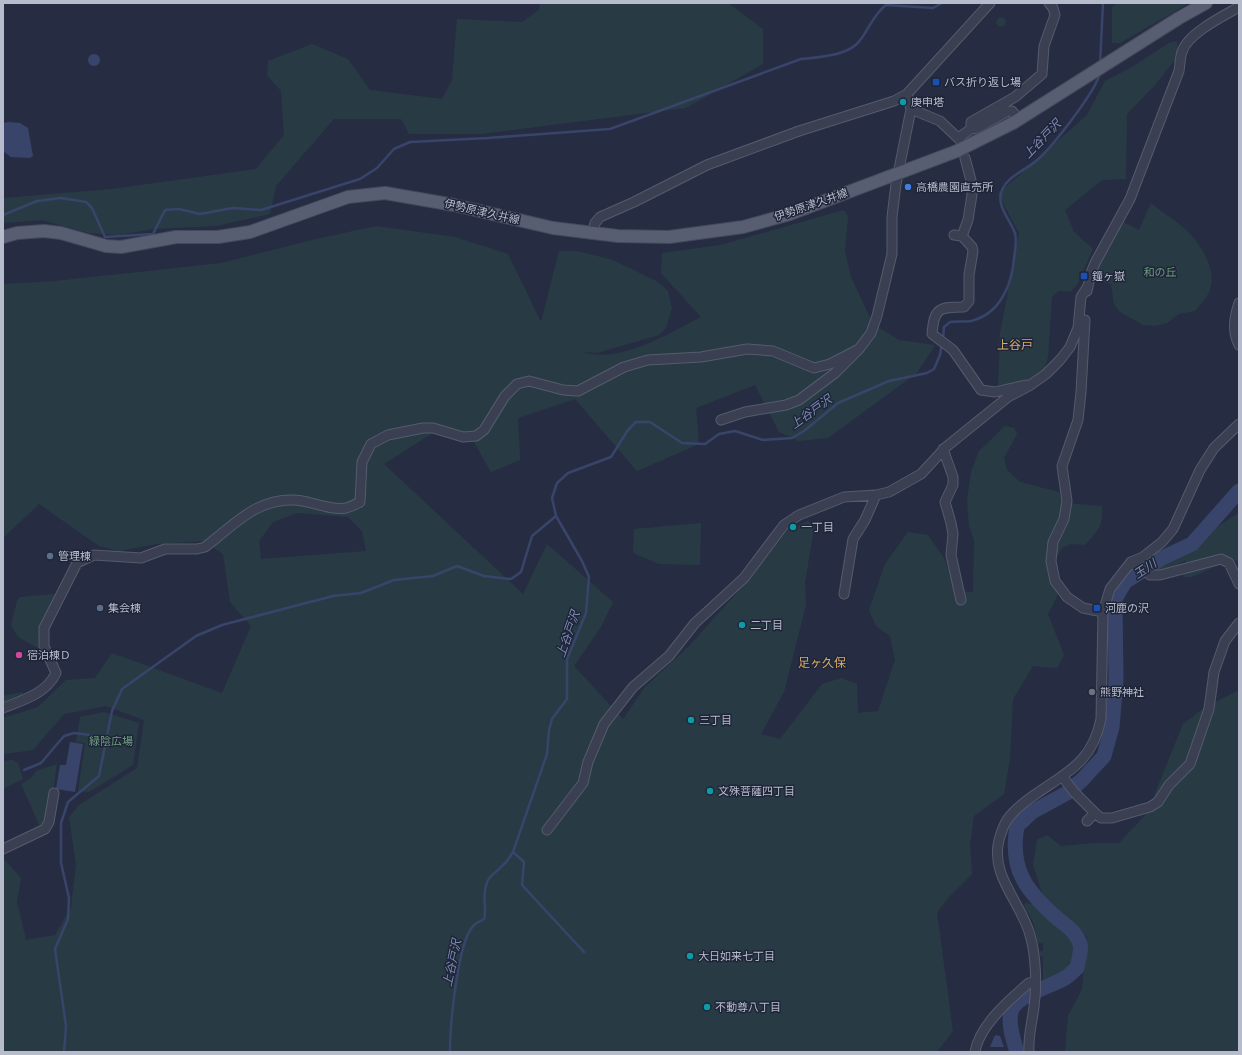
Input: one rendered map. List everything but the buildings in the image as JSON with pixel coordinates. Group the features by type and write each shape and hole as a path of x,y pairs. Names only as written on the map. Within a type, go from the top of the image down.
{"main road":[{"name":"伊勢原津久井線","path":"3,237 17,233 44,231 61,233 106,246 121,247 176,237 218,237 250,232 348,197 385,193 454,205 539,226 592,234 669,237 743,227 790,214 898,174 1019,119 1118,56 1206,3"}],"street":[{"path":"592,234 595,223 600,217 634,202 707,165 799,131 894,101 907,94 918,84 990,3"},
{"path":"960,147 971,129 971,122 1014,97 1042,74 1044,46 1055,15 1054,8 1049,3"},
{"path":"1103,612 1083,608 1067,597 1055,581 1051,561 1053,542 1064,519 1067,501 1062,466 1078,420 1088,286 1095,263 1130,199 1179,71 1182,52 1186,44 1193,36 1239,7"},
{"path":"721,420 745,412 786,405 799,400 835,373 859,349 871,333 877,316 890,264 893,244 892,217 898,174 911,109 907,94"},
{"path":"911,109 940,122 960,147 973,188 968,220 958,235 972,247 973,251 969,275 969,301 964,307 949,307 936,313 933,318 932,334 953,350 981,390 995,392 1023,384 1029,386"},
{"path":"971,129 977,128 1008,111 1012,111 1019,119"},
{"path":"547,830 584,783 588,762 604,724 633,687 669,656 694,623 744,578 784,526 799,515 844,497 876,495 889,492 915,478 943,449 1008,397 1029,386 1046,374 1070,347 1078,328 1081,297 1088,286"},
{"path":"1239,303 1234,324 1236,338 1239,345"},
{"path":"3,708 35,696 52,682 56,673 44,646 44,628 77,563 94,555 141,558 165,549 201,548 214,540 246,513 274,502 295,500 322,506 346,508 360,502 362,462 372,444 388,435 423,428 433,428 463,437 476,436 484,430 505,396 517,384 529,381 563,390 578,391 624,367 648,360 701,357 746,348 773,351 814,368 830,364 859,349"},
{"path":"1029,1052 1028,1037 1034,1005 1035,984 1033,946 1026,922 998,868 998,845 1006,821 1017,807 1076,766 1089,752 1098,732 1101,719 1103,612 1110,589 1134,563 1162,542 1173,529 1200,470 1214,448 1239,424"},
{"path":"943,449 953,477 953,485 944,502 953,534 951,555 961,600"},
{"path":"844,594 853,539 865,520 876,495"},
{"path":"1134,563 1150,575 1160,575 1221,559 1229,563 1239,584"},
{"path":"1062,776 1072,790 1101,818 1112,818 1136,813 1158,802 1169,785 1190,764 1209,709 1214,672 1225,641 1239,623"},
{"path":"3,849 45,829 49,822 54,793"},
{"path":"1087,821 1095,813"},
{"path":"975,1052 977,1043 1002,1007 1029,983 1035,984"}],"green space":[{"path":"540,3 728,3 763,29 763,64 686,108 481,134 409,134 401,119 334,119 276,186 270,214 216,226 154,229 118,235 89,233 42,220 3,223 3,198 112,189 256,169 284,135 281,91 267,75 268,61 312,44 348,59 370,90 442,99 452,80 457,19 522,22 539,10"},
{"path":"1116,3 1189,3 1120,43 1112,43 1112,8"},
{"path":"1001,17 1006,22 1001,27 996,22"},
{"path":"1177,41 1178,56 1155,85 1127,114 1126,179 1102,180 1065,210 1074,232 1093,249 1077,285 1071,291 1058,291 1052,297 1048,357 1040,384 1013,398 998,388 1000,334 1019,233 998,194 1087,115 1105,81 1132,67 1169,43"},
{"name":"和の丘","path":"1151,203 1183,227 1195,240 1210,266 1211,276 1211,285 1208,294 1195,311 1179,314 1167,323 1155,326 1143,325 1120,312 1114,304 1111,284 1094,280 1095,272 1121,221 1139,230"},
{"path":"844,210 848,216 845,251 851,277 873,324 899,340 935,345 917,373 828,438 799,441 779,432 755,385 696,408 699,444 637,471 575,399 518,418 520,460 491,472 474,442 462,433 431,434 384,464 523,594 547,544 613,602 601,627 574,666 623,719 645,687 689,646 752,576 789,529 808,521 814,527 805,583 806,605 784,692 761,734 780,739 822,684 841,678 857,684 858,713 878,711 895,660 890,636 876,626 869,610 885,564 908,532 928,535 944,558 956,591 973,592 974,540 969,526 967,500 971,472 979,451 1005,426 1014,428 1017,434 1004,458 1007,470 1020,482 1059,492 1064,503 1102,506 1102,519 1099,528 1085,545 1070,544 1062,548 1055,560 1059,576 1059,588 1056,599 1048,614 1064,655 1057,668 1033,666 1013,699 1010,758 1004,794 974,816 970,844 972,874 947,899 937,913 953,1031 937,1052 3,1052 3,858 21,878 17,902 26,940 55,935 71,907 76,864 69,817 79,805 137,768 144,720 106,706 64,714 33,750 3,754 3,718 38,707 66,680 95,678 112,653 222,693 251,626 230,602 223,554 203,541 157,544 119,551 99,546 39,504 3,538 3,284 55,281 222,263 316,239 376,226 455,237 508,254 541,322 559,251 577,251 613,260 658,282 668,291 672,308 666,328 659,335 597,353 582,352 597,355 628,351 659,339 701,317 661,273 662,253 720,245","holes":["297,513 348,517 362,531 366,551 261,559 259,541 273,522"]},
{"path":"1239,513 1239,560 1223,563 1192,577 1184,577 1183,573 1186,560 1160,573 1155,568 1158,562 1184,549"},
{"path":"701,523 700,565 659,564 633,553 634,529"},
{"path":"55,594 40,624 38,648 18,637 11,626 17,601 20,597"},
{"path":"1239,690 1239,1052 1065,1052 1068,1016 1082,989 1087,937 1072,921 1044,898 1033,865 1037,840 1047,835 1061,846 1094,843 1119,843 1147,813 1183,724 1204,708"},
{"path":"23,692 23,695 3,702 3,696"},
{"name":"緑陰広場","path":"104,712 139,723 133,765 89,792 78,791 85,743 76,742 80,717"},
{"path":"13,760 18,763 23,779 3,789 3,761"},
{"path":"57,764 49,817 41,829 21,784 31,778 36,771"},
{"path":"1025,903 1037,905 1054,922 1066,928 1075,941 1070,972 1059,979 1043,983 1043,957 1040,956 1040,951 1043,951 1043,943 1038,943 1033,922 1024,906"}],"water":[{"path":"94,54 98,56 100,60 98,64 94,66 90,64 88,60 90,56"},
{"path":"3,123 20,123 28,128 33,156 30,158 11,157 4,152"},
{"path":"70,742 83,744 75,792 56,789 60,765 66,765"},
{"path":"996,1035 1000,1036 1004,1047 990,1047"}],"waterway":[{"path":"3,215 37,201 61,198 86,202 92,208 105,237 153,234 165,210 179,209 200,214 233,208 261,210 360,179 377,168 394,149 410,142 610,129 801,59 834,55 850,49 861,39 875,17 886,5 933,8 942,3"},
{"name":"上谷戸沢","path":"1100,64 1103,3"},
{"name":"上谷戸沢","path":"943,339 944,327 950,322 971,321 981,317 990,312 1003,297 1011,278 1016,242 1015,233 1000,200 1003,188 1009,180 1036,161 1052,145 1082,106 1100,73"},
{"name":"上谷戸沢","path":"450,1052 453,1005 463,948 468,934 474,925 484,919 486,885 488,881 492,875 501,868 513,852 547,754 549,730 552,719 567,699 567,659 586,613 589,577 582,561 556,516 552,498 557,483 568,473 611,457 628,430 636,422 650,422 682,443 705,444 719,434 735,431 763,440 792,438 804,431 838,403 889,381 927,373 934,369 940,355 942,343"},
{"name":"玉川","path":"1017,1052 1010,1025 1012,1009 1015,1004 1028,995 1059,981 1070,974 1077,968 1081,949 1079,940 1074,933 1037,899 1023,879 1018,868 1016,855 1015,842 1017,826 1032,812 1067,793 1082,780 1104,756 1112,727 1116,680 1115,599 1125,582 1162,558 1192,544 1239,491"},
{"path":"64,1052 66,1026 55,949 68,919 69,898 61,863 61,823 68,802 99,776 112,711 122,689 196,636 222,625 333,596 361,593 394,580 433,576 457,566 484,576 511,579 521,572 532,536 556,516"},
{"path":"24,770 41,763 64,736 74,733 107,737"},
{"path":"513,852 524,862 522,885 584,952"}],"place":[{"name":"バス折り返し場","path":"936,82"},
{"name":"庚申塔","path":"903,102"},
{"name":"高橋農園直売所","path":"908,187"},
{"name":"鐘ヶ嶽","path":"1084,276"},
{"name":"一丁目","path":"793,527"},
{"name":"管理棟","path":"50,556"},
{"name":"集会棟","path":"100,608"},
{"name":"河鹿の沢","path":"1097,608"},
{"name":"二丁目","path":"742,625"},
{"name":"宿泊棟Ｄ","path":"19,655"},
{"name":"熊野神社","path":"1092,692"},
{"name":"三丁目","path":"691,720"},
{"name":"文殊菩薩四丁目","path":"710,791"},
{"name":"大日如来七丁目","path":"690,956"},
{"name":"不動尊八丁目","path":"707,1007"}],"district":[{"name":"上谷戸","path":"1015,345"},
{"name":"足ヶ久保","path":"822,663"}]}
